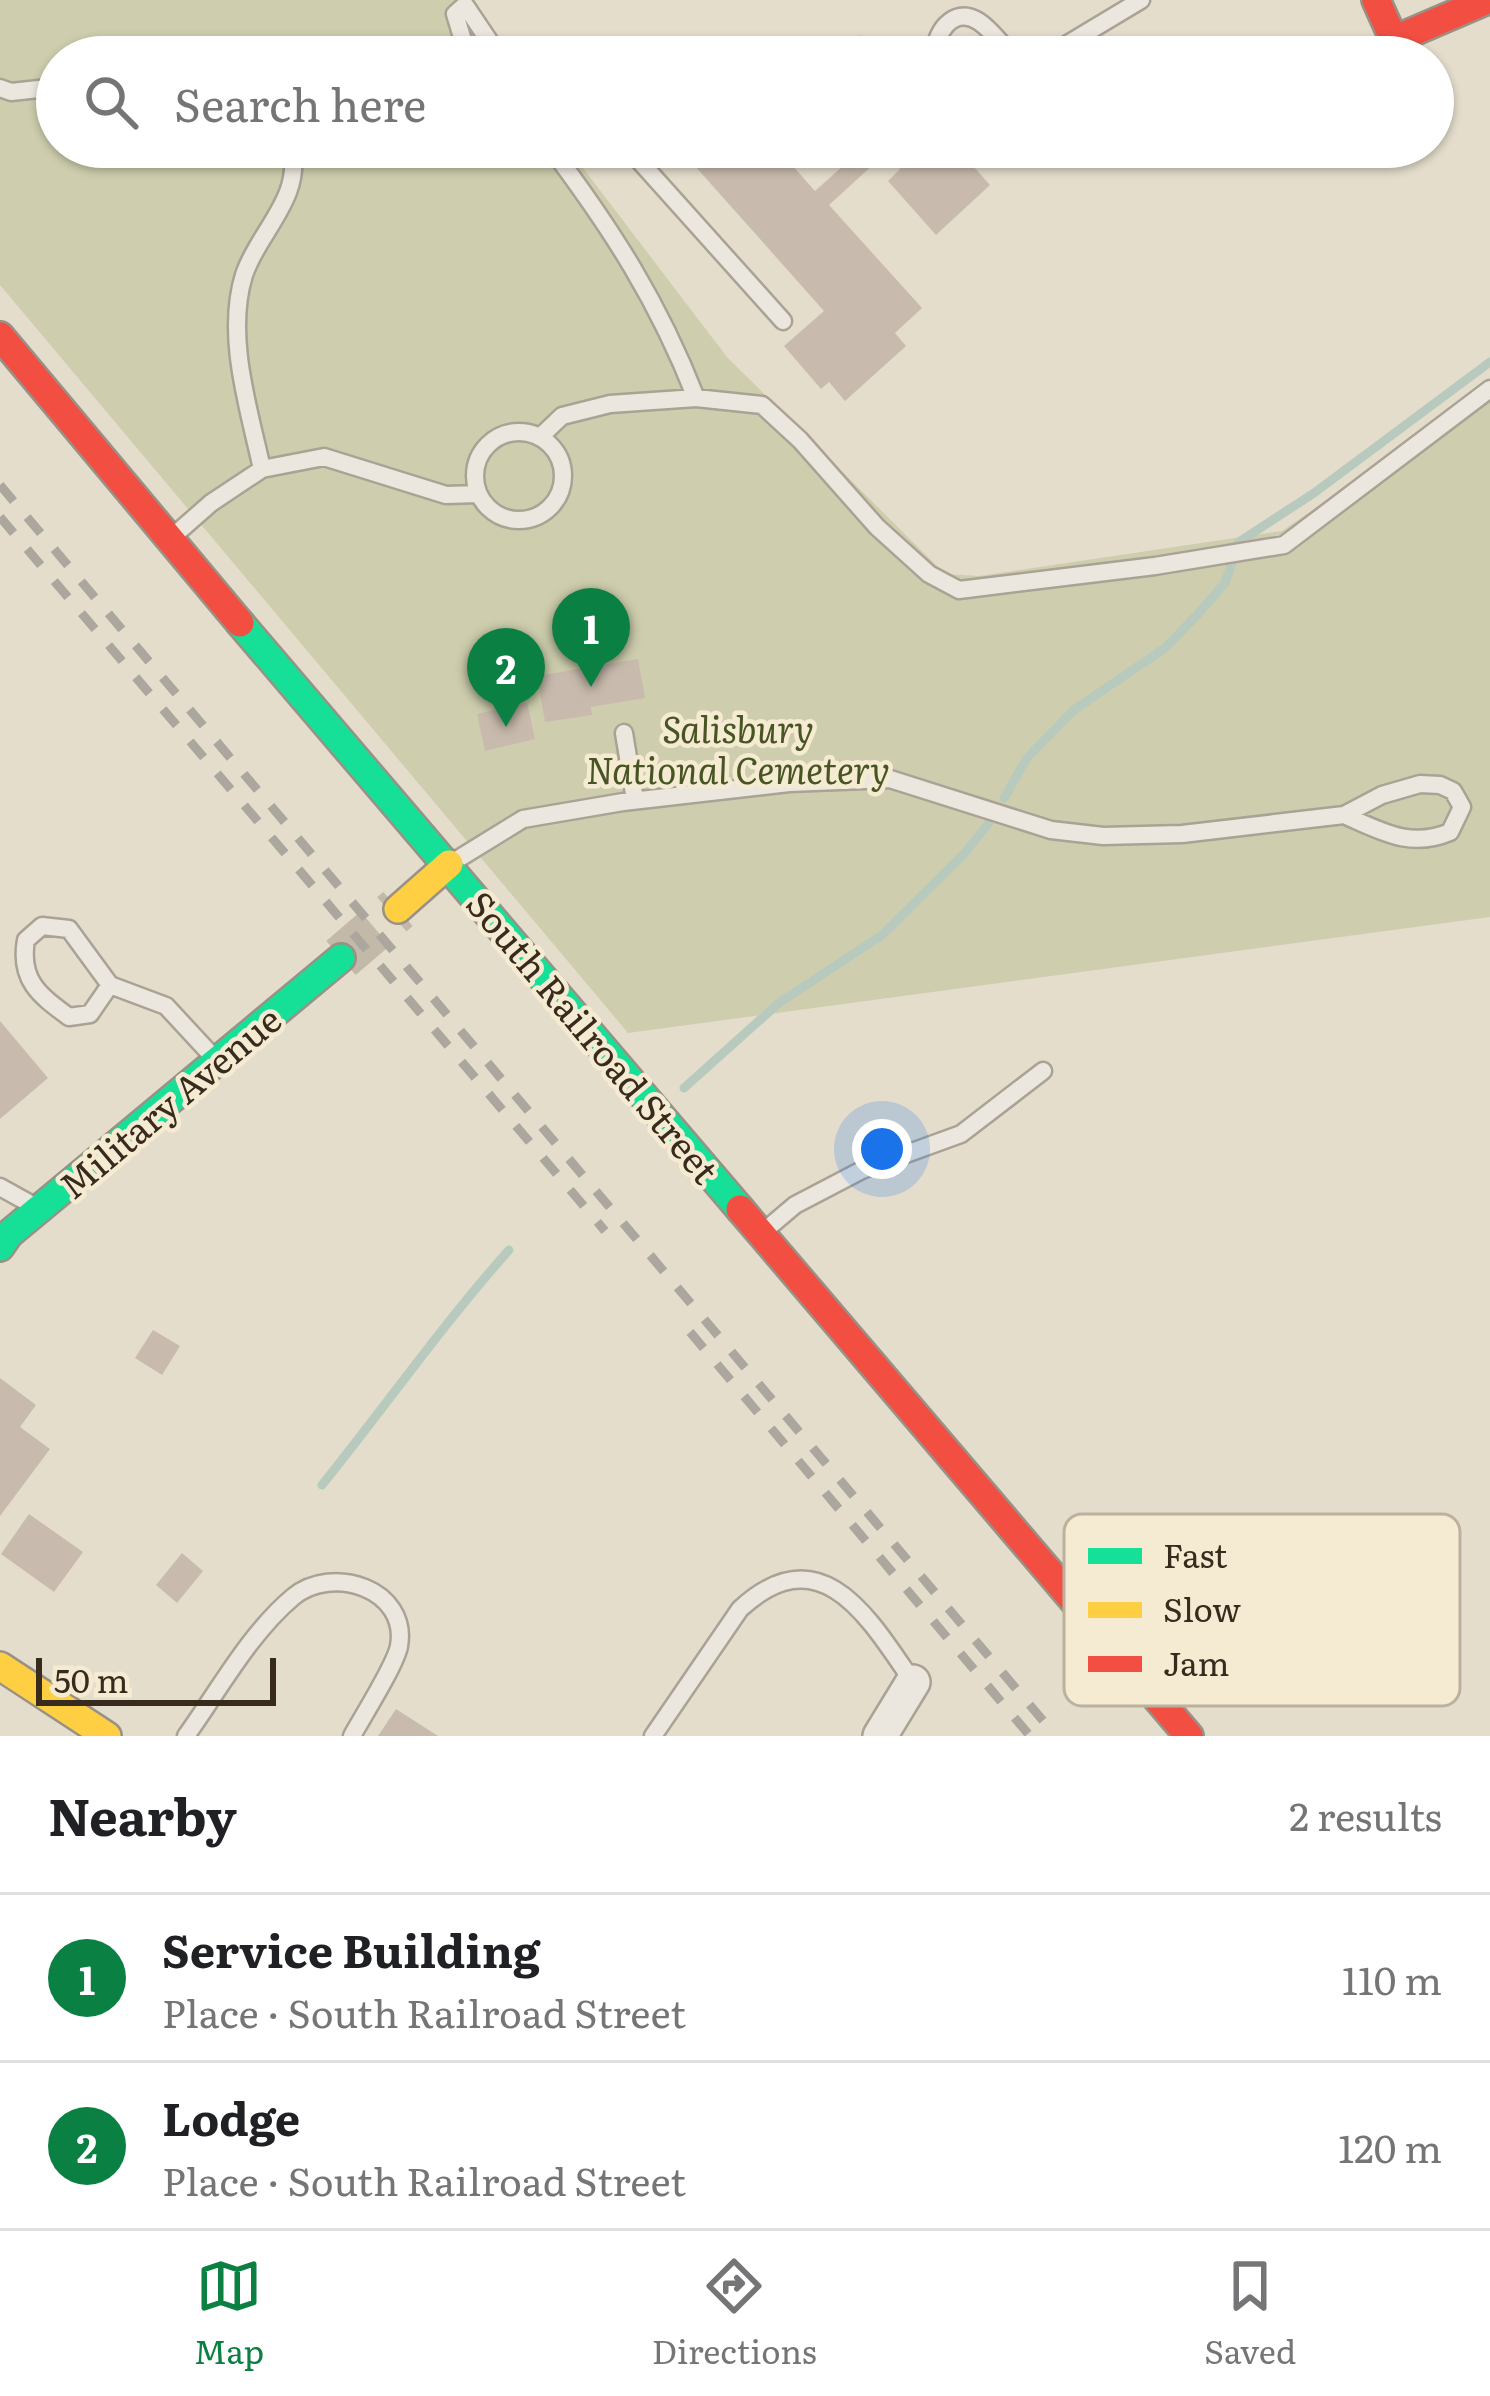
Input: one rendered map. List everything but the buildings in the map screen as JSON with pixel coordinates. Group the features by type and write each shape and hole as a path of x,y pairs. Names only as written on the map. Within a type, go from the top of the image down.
{"street":[{"path":"1376,0 1392,36"},
{"path":"1403,36 1487,0"},
{"name":"South Railroad Street","path":"0,336 1064,1589"},
{"path":"398,909 449,864"},
{"name":"Military Avenue","path":"0,1247 40,1208 341,958"},
{"path":"0,1666 107,1736"},
{"path":"880,1736 914,1682"},
{"name":"South Railroad Street","path":"1163,1706 1189,1736"}],"lane":[{"path":"1081,36 1141,0"},
{"path":"462,36 455,14 464,5 485,36"},
{"path":"938,36 950,21 967,17 982,23 993,36"},
{"path":"0,88 11,92 36,89"},
{"path":"262,469 247,402 238,307 244,274 281,210 290,168"},
{"path":"566,168 599,213 669,329 696,398"},
{"path":"646,168 783,322"},
{"path":"540,436 562,416 610,404 696,398 762,405 800,440 877,527 929,574 959,590 1284,545 1490,389"},
{"path":"513,431 540,436 560,459 562,490 555,503 530,520 514,521 486,507 478,494 476,466 489,443 513,431"},
{"path":"169,539 262,469 324,457 446,496 478,494"},
{"path":"624,733 635,800"},
{"path":"449,864 524,819 635,800 789,783 890,779 1051,830 1103,836 1182,834 1344,815 1382,795 1420,784 1453,791 1462,807 1450,832 1416,842 1344,815"},
{"path":"110,985 90,1014 69,1017 39,996 22,962 26,940 42,926 68,929 110,985 166,1006 218,1061"},
{"path":"761,1233 795,1204 862,1170 961,1134 1042,1071"},
{"path":"0,1187 40,1208"},
{"path":"653,1736 740,1609 758,1593 793,1578 810,1578 843,1593 914,1682"},
{"path":"186,1736 249,1646 297,1593 341,1581 361,1584 383,1598 396,1624 399,1646 352,1736"}],"green space":[{"name":"Salisbury National Cemetery","path":"0,0 462,0 487,36 36,36 36,168 583,168 727,357 945,574 979,576 1282,531 1490,389 1490,917 628,1033 0,285"}],"waterway":[{"path":"1004,798 1027,758 1074,710 1165,648 1196,616 1225,583 1239,542 1314,493 1490,362"},
{"path":"684,1088 780,1002 881,936 989,823"},
{"path":"322,1485 509,1250"}],"tunnel":[{"path":"341,958 398,909"}],"railway":[{"path":"0,485 1056,1736"},
{"path":"0,517 605,1231"},
{"path":"690,1332 1030,1736"}],"traffic: fast":[{"path":"240,623 740,1209"},
{"path":"0,1247 9,1234 341,958"}],"traffic: slow":[{"path":"398,909 449,864"},
{"path":"0,1666 107,1736"}],"traffic: jam":[{"path":"1376,0 1392,36"},
{"path":"1403,36 1487,0"},
{"path":"0,336 240,623"},
{"path":"740,1209 1064,1589"},
{"path":"1163,1706 1189,1736"}],"place":[{"name":"Service Building","path":"591,687"},
{"name":"Lodge","path":"506,727"}]}
